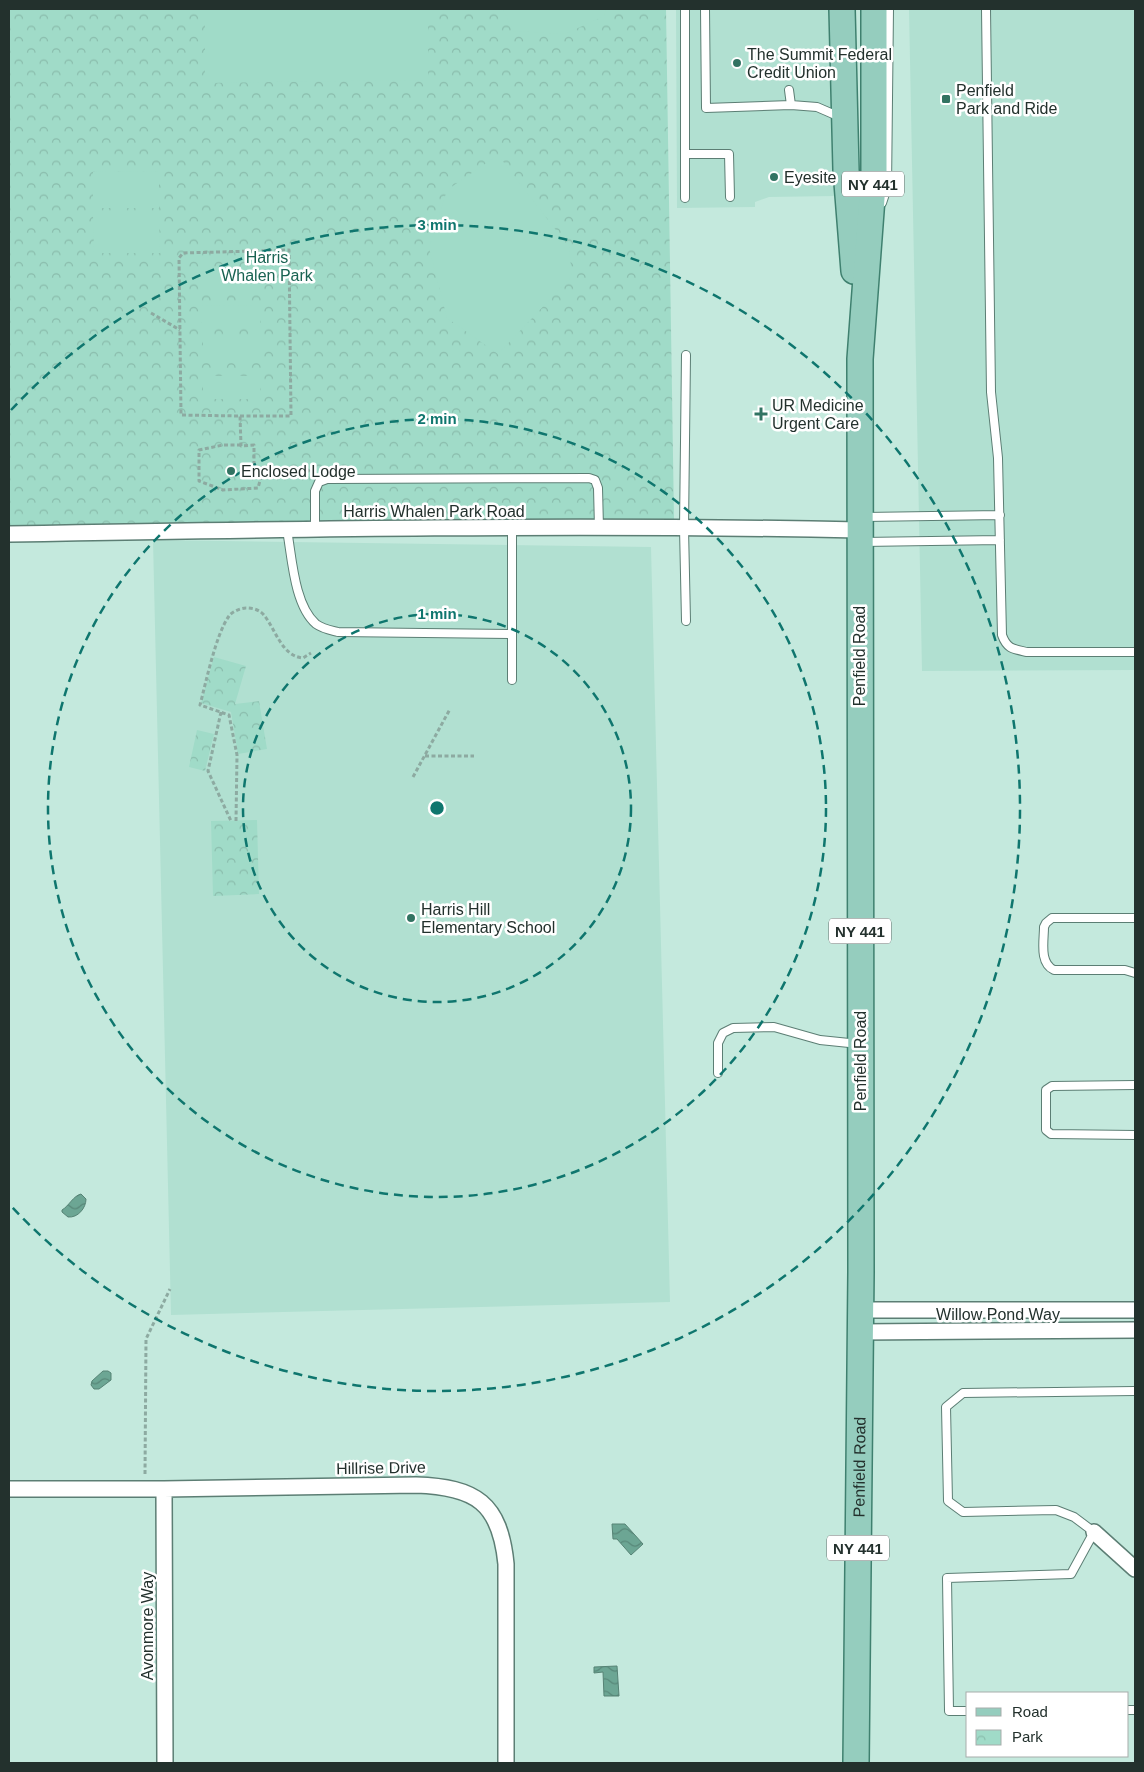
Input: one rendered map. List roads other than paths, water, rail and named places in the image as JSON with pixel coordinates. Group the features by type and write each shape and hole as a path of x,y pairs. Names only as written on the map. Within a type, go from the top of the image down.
{"main road":[{"name":"Penfield Road","path":"842,9 846,170 860,359"},
{"name":"Penfield Road","path":"856,1763 861,1321 860,359 874,170 874,9"}],"street":[{"name":"Harris Whalen Park Road","path":"9,534 512,528 859,530"},
{"name":"Willow Pond Way","path":"861,1321 1135,1310"},
{"name":"Willow Pond Way","path":"861,1321 1135,1330"},
{"name":"Hillrise Drive","path":"9,1489 164,1490 435,1486 466,1492 481,1501 492,1513 504,1544 506,1564 506,1763"},
{"name":"Avonmore Way","path":"164,1490 165,1763"},
{"path":"1094,1532 1135,1568"}],"lane":[{"path":"685,9 686,198"},
{"path":"705,9 706,108 790,105 817,107 845,120"},
{"path":"868,243 887,188 889,9"},
{"path":"986,9 991,392 998,458 1002,635 1005,643 1013,649 1027,652 1135,652"},
{"path":"866,81 874,128"},
{"path":"789,90 790,105"},
{"path":"686,154 729,154 730,196"},
{"path":"686,355 684,528 686,621"},
{"path":"315,530 315,491 319,482 326,479 589,478 595,480 598,488 599,528"},
{"path":"859,530 1000,515"},
{"path":"512,528 512,680"},
{"path":"287,530 298,593 306,611 316,624 327,630 338,632 512,634"},
{"path":"859,530 1000,540"},
{"path":"1135,918 1052,918 1044,927 1044,958 1048,966 1054,970 1126,970 1135,973"},
{"path":"718,1073 718,1043 723,1033 733,1028 774,1027 820,1040 861,1044"},
{"path":"1135,1085 1052,1086 1046,1090 1046,1130 1051,1134 1135,1135"},
{"path":"966,1711 949,1711 947,1578 1071,1574 1094,1532 1074,1517 1056,1510 963,1512 948,1501 946,1407 963,1393 1135,1391"}],"water":[{"path":"81,1194 86,1199 83,1209 75,1216 68,1217 62,1210"},
{"path":"103,1371 111,1373 111,1380 99,1389 94,1389 91,1385 92,1381"},
{"path":"612,1524 625,1524 643,1544 631,1555 617,1539 613,1539"},
{"path":"617,1666 619,1696 604,1696 603,1672 594,1673 594,1667"}],"place":[{"name":"The Summit Federal Credit Union","path":"737,63"},
{"name":"Penfield Park and Ride","path":"946,99"},
{"name":"Eyesite","path":"774,177"},
{"name":"UR Medicine Urgent Care","path":"761,414"},
{"name":"Enclosed Lodge","path":"231,471"},
{"name":"Harris Hill Elementary School","path":"411,918"}],"park label":[{"name":"Harris Whalen Park","path":"267,266"}]}
